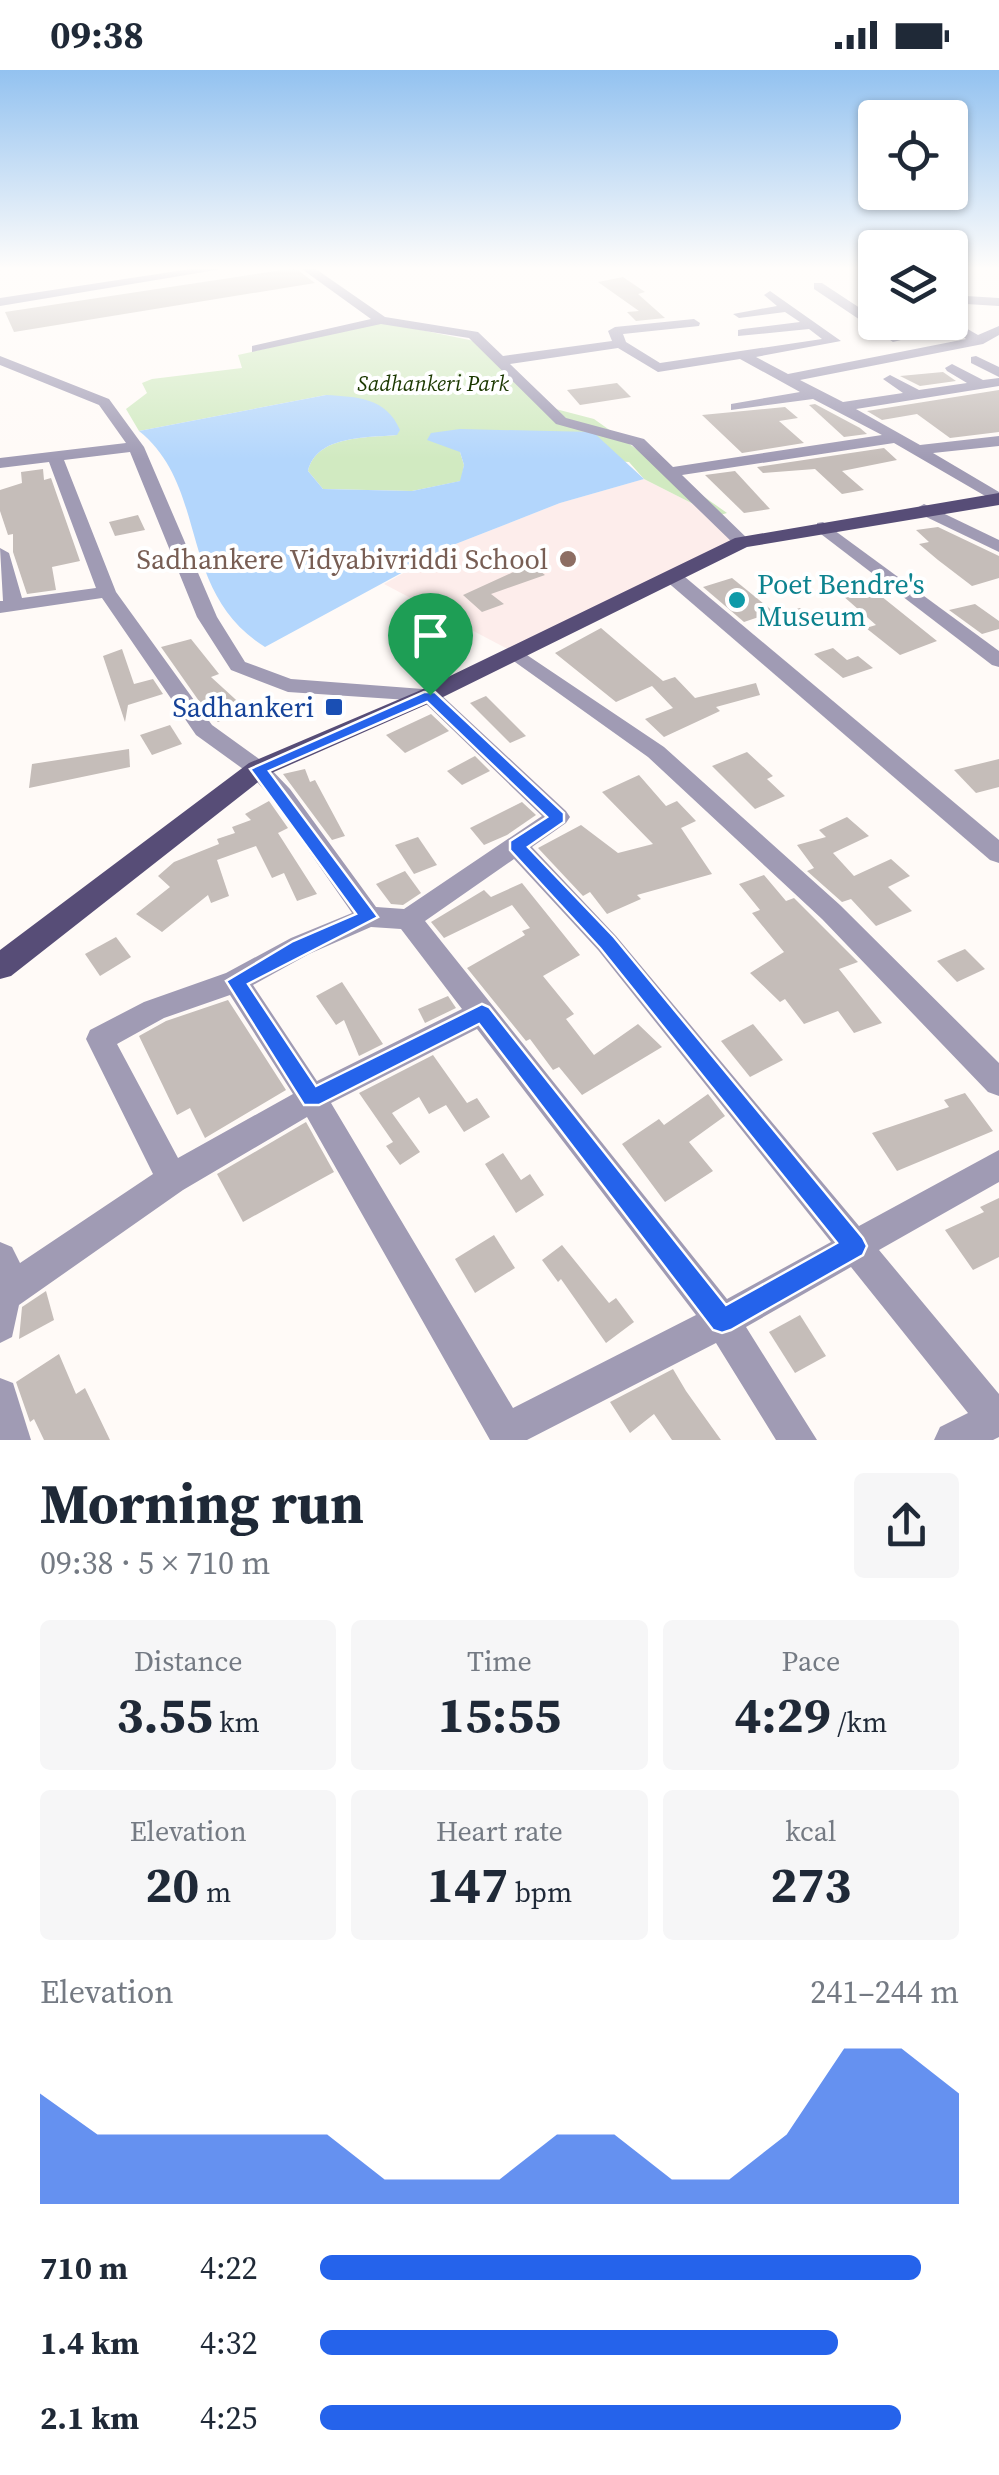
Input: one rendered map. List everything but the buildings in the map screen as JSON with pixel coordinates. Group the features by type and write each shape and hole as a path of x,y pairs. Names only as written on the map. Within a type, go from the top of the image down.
{"main road":[{"path":"0,967 258,769 430,695 742,542 999,499"}],"street":[{"path":"257,349 334,331"},
{"path":"448,331 473,335 562,421 638,442 742,542"},
{"path":"615,331 620,344 658,368 834,342 821,331"},
{"path":"744,333 751,331"},
{"path":"786,379 978,341 997,331"},
{"path":"968,335 978,341"},
{"path":"500,361 620,344"},
{"path":"742,355 842,407 999,499"},
{"path":"0,360 104,402 136,447 207,617 238,666 288,685 430,695 558,818 408,919 369,917 300,946 236,981 154,1010 100,1039 172,1179"},
{"path":"976,360 999,373"},
{"path":"952,368 980,384"},
{"path":"890,379 916,395"},
{"path":"842,407 999,382"},
{"path":"736,407 814,394"},
{"path":"670,472 895,438"},
{"path":"913,450 999,441"},
{"path":"0,463 136,447"},
{"path":"55,457 107,592 204,730 258,769 282,795 369,917"},
{"path":"924,509 999,547"},
{"path":"823,527 999,661"},
{"path":"0,553 7,606 107,592"},
{"path":"672,576 999,854"},
{"path":"515,653 656,752 831,912 999,1083"},
{"path":"516,846 607,943 998,1418 952,1440"},
{"path":"408,919 722,1321 798,1440"},
{"path":"236,981 312,1098 506,1431 722,1321 999,1164"},
{"path":"2,1310 172,1179 312,1098 482,1013"},
{"path":"0,1259 2,1310"},
{"path":"0,1396 12,1440"}],"shaded area":[{"name":"Sadhankere Vidyabivriddi School","path":"644,479 717,516 742,542 515,653 384,584 453,545 560,503"}],"green space":[{"name":"Sadhankeri Park","path":"343,331 425,331 484,343 548,407 594,419 727,513 717,516 644,479 629,462 460,452 464,465 461,481 412,491 323,489 308,471 321,451 358,438 397,435 326,395 139,431 126,409 147,393 142,383 242,368 238,355"}],"water":[{"path":"326,395 359,398 379,405 400,430 397,435 358,438 321,451 308,471 323,489 412,491 460,481 464,465 460,452 427,440 431,433 460,429 593,432 644,479 560,503 453,545 265,647 237,624 218,598 176,481 161,454 139,431"}],"place":[{"name":"Sadhankere Vidyabivriddi School","path":"568,559"},
{"name":"Poet Bendre's Museum","path":"737,600"},
{"name":"Sadhankeri","path":"334,707"}],"route":[{"path":"430,695 558,818 516,846 607,943 854,1246 722,1321 482,1013 312,1098 236,981 300,946 369,917 282,795 258,769 430,695"}]}
